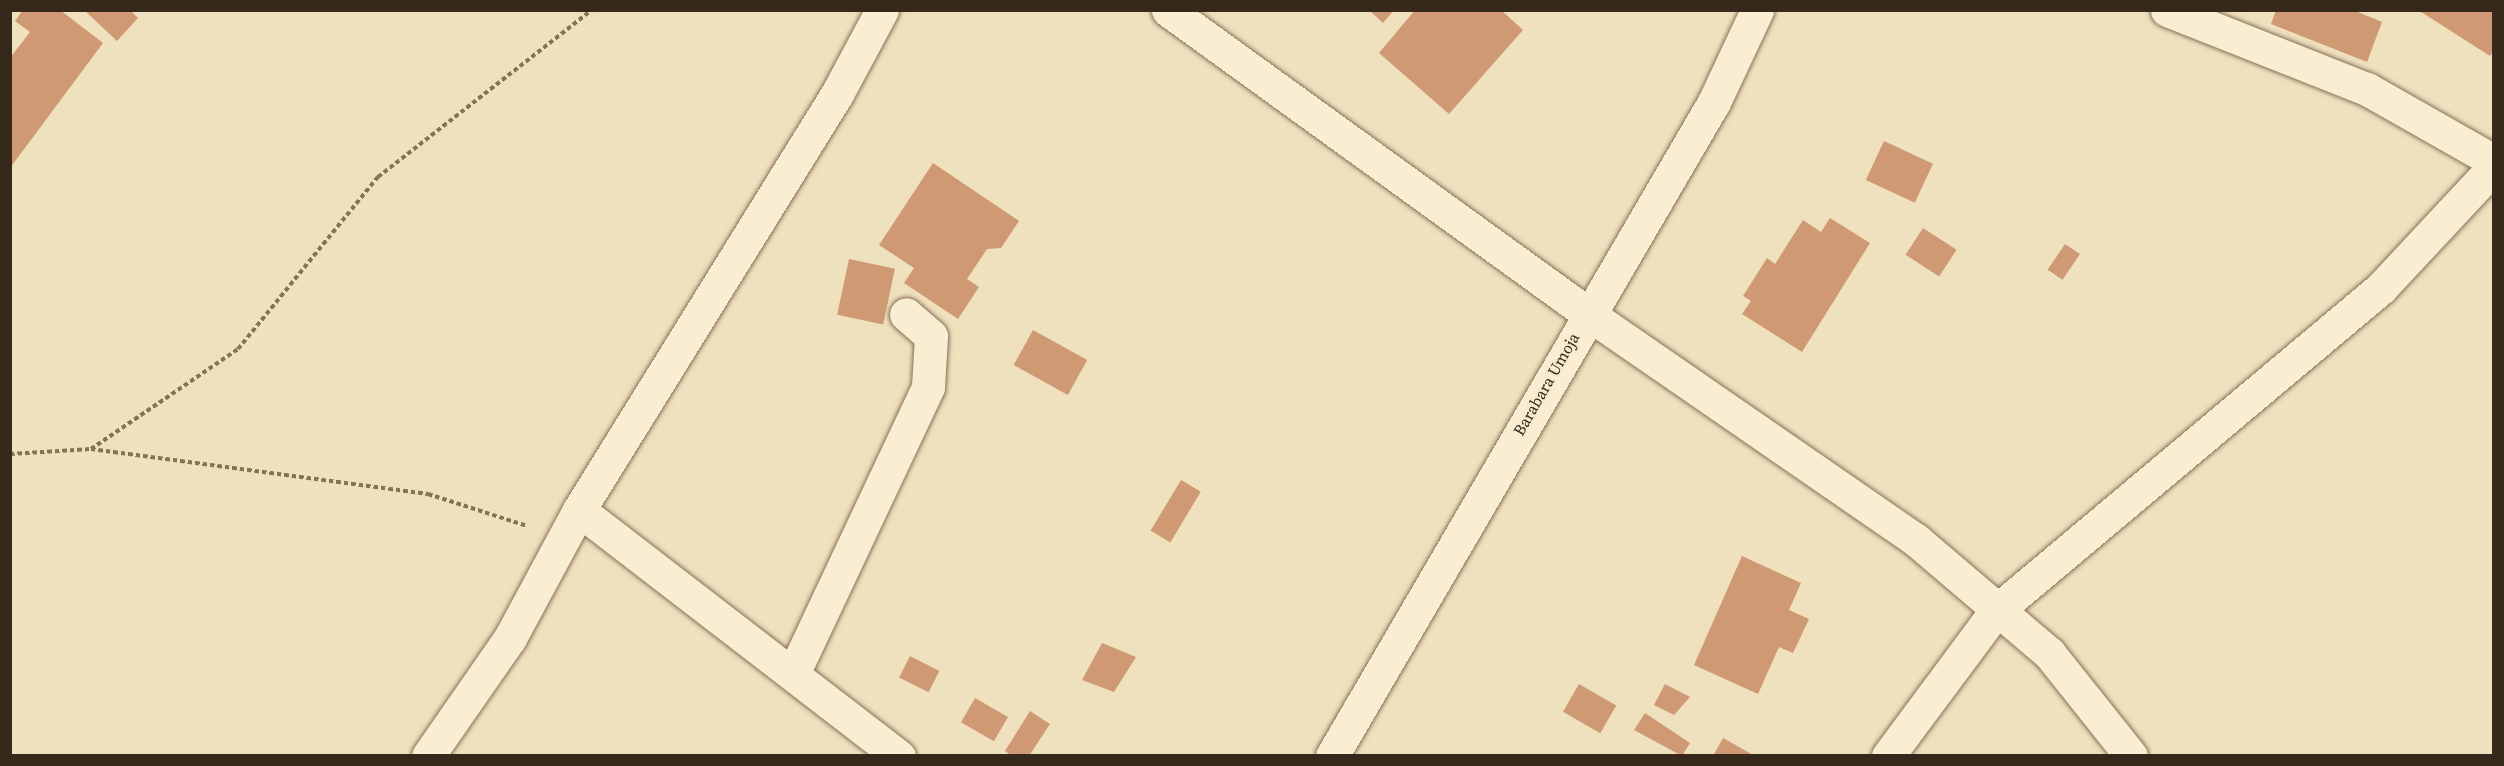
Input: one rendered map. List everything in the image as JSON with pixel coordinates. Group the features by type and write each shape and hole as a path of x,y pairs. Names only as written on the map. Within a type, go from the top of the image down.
{"street":[{"path":"428,756 510,638 572,524 837,94 882,10"},
{"path":"1168,10 1587,314 1916,540 1995,612 2049,653 2131,756"},
{"name":"Barabara Umoja","path":"1332,756 1587,314 1714,102 1757,10"},
{"path":"2168,10 2367,89 2493,161"},
{"path":"1888,756 1995,612 2381,288 2493,167"},
{"path":"793,674 928,387 931,336 906,314"},
{"path":"572,524 793,674 899,756"}],"path":[{"path":"91,449 238,349 378,177 592,10"},
{"path":"10,454 91,449 428,494 572,524"}],"building":[{"path":"23,10 60,10 103,43 10,168 10,58 30,32 15,21"},
{"path":"84,10 130,10 138,18 117,41"},
{"path":"1369,10 1394,10 1383,23"},
{"path":"1415,10 1501,10 1523,30 1449,114 1379,53"},
{"path":"2276,10 2353,10 2382,22 2367,62 2271,24"},
{"path":"2418,10 2494,10 2494,50 2490,56"},
{"path":"1884,141 1933,164 1915,203 1866,180"},
{"path":"933,163 1019,221 1001,248 987,249 967,279 979,287 958,319 904,283 914,268 879,245"},
{"path":"1830,218 1870,243 1802,352 1742,314 1751,301 1743,296 1767,258 1775,264 1803,220 1821,232"},
{"path":"1923,228 1957,250 1939,277 1906,255"},
{"path":"2065,244 2080,254 2063,280 2048,270"},
{"path":"849,259 895,269 883,325 837,315"},
{"path":"1033,330 1087,360 1068,395 1014,365"},
{"path":"1181,480 1201,492 1170,542 1151,531"},
{"path":"1742,556 1801,583 1789,610 1809,619 1793,653 1779,647 1758,694 1694,665"},
{"path":"1102,643 1136,657 1114,692 1082,680"},
{"path":"910,656 939,671 929,692 899,677"},
{"path":"1579,684 1616,705 1600,733 1563,712"},
{"path":"1665,684 1690,697 1674,715 1654,705"},
{"path":"975,698 1008,717 994,741 961,722"},
{"path":"1030,711 1050,724 1029,756 1012,756 1005,751"},
{"path":"1645,713 1690,743 1682,756 1634,730"},
{"path":"1723,738 1755,756 1713,756"}]}
